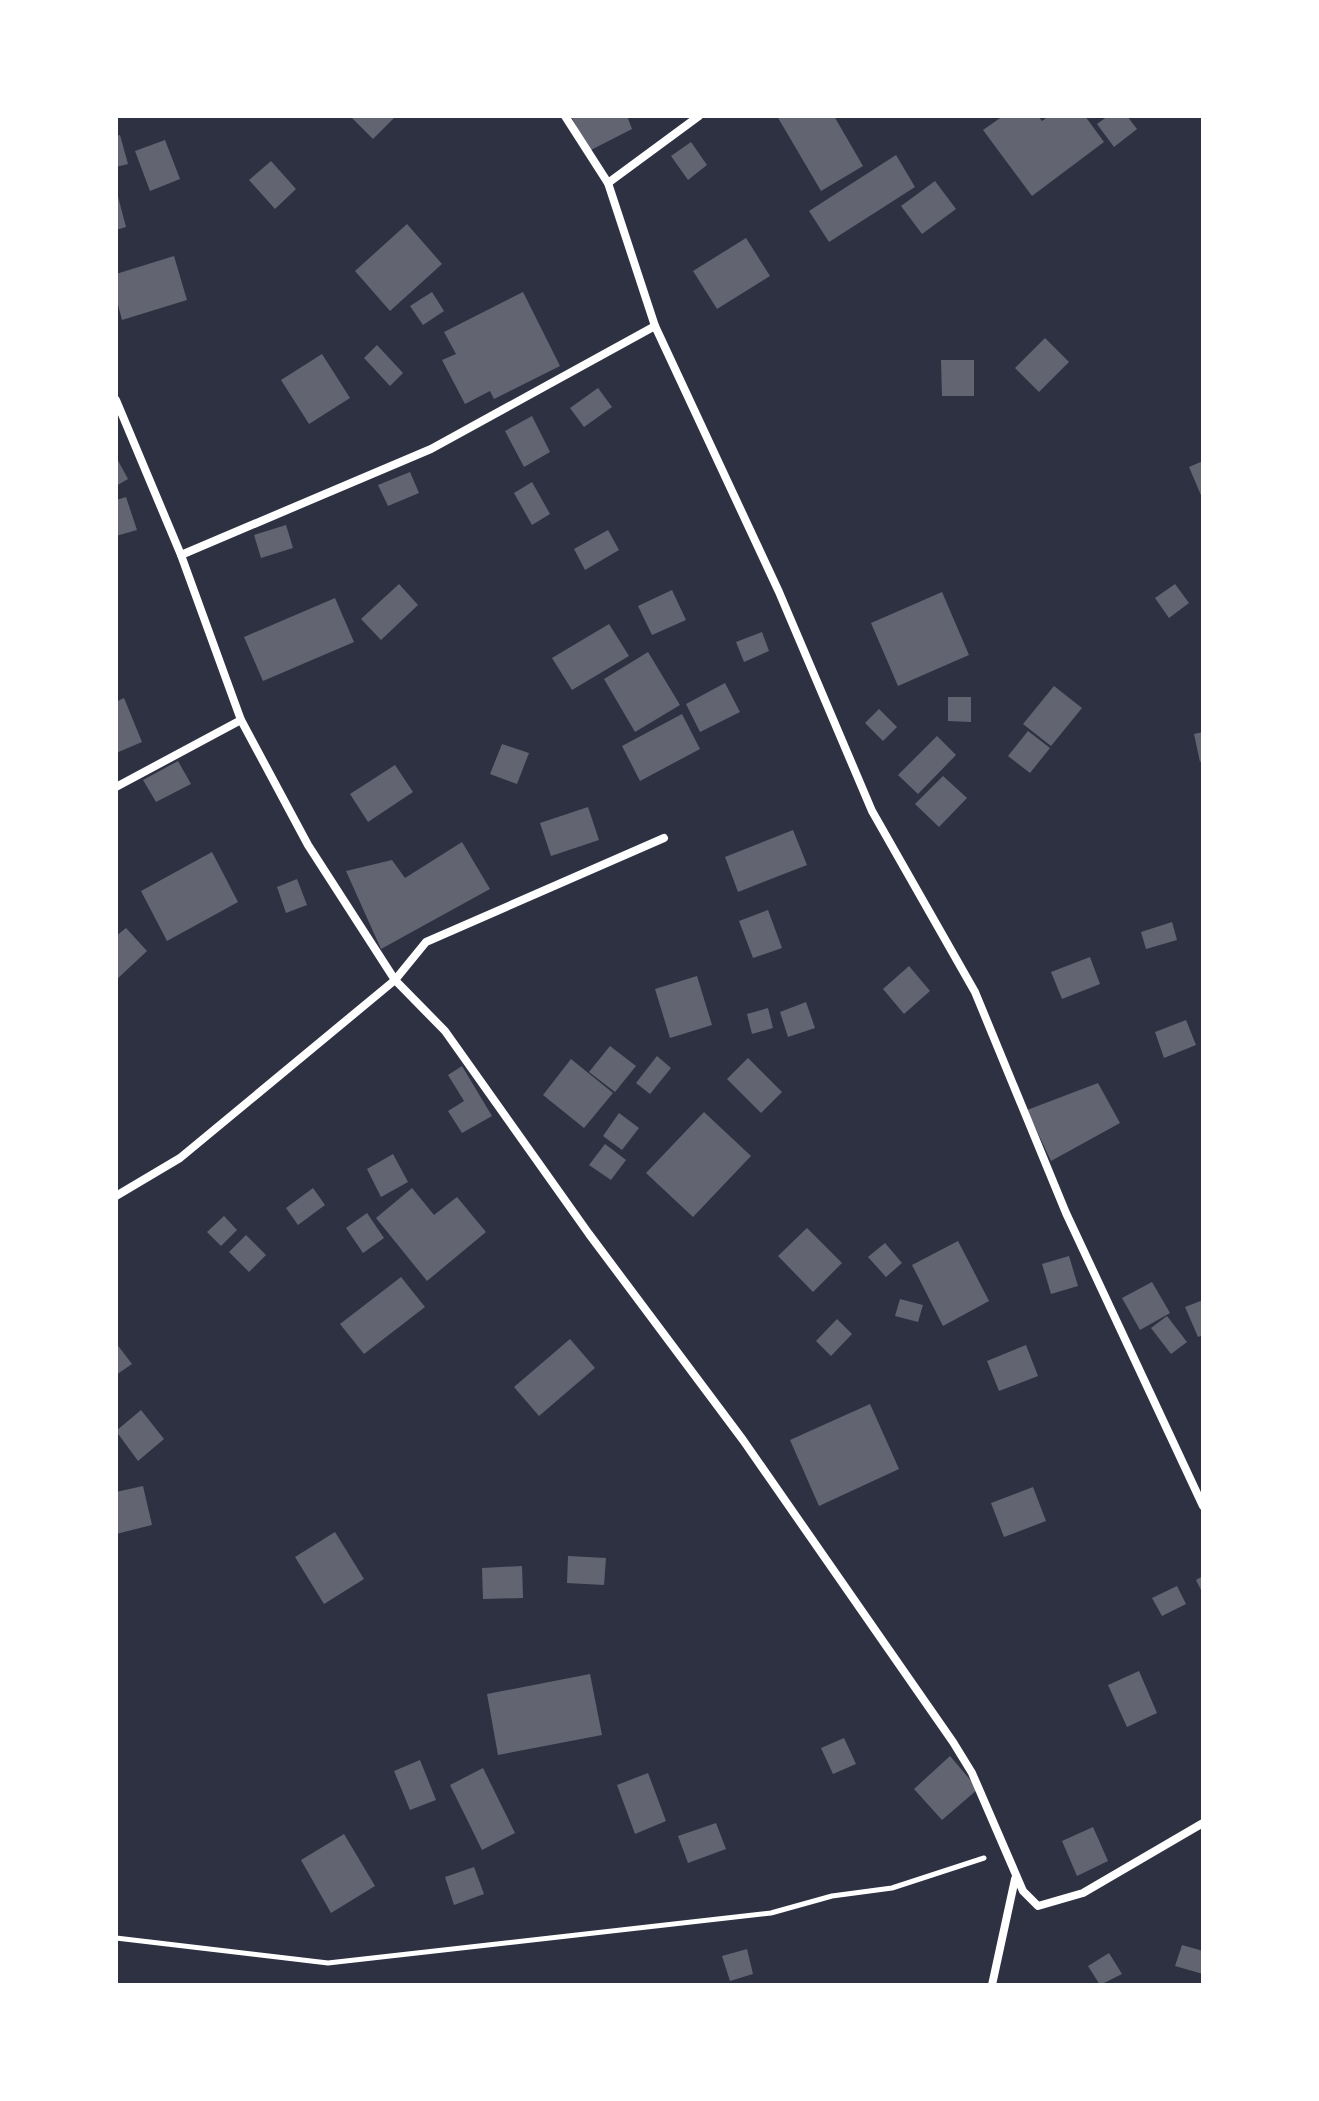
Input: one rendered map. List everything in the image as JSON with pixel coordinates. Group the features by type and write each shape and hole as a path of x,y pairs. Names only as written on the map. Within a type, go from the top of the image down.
{"street":[{"path":"565,116 608,183 655,326 779,592 872,811 975,992 1066,1213 1203,1506"},
{"path":"608,183 699,116"},
{"path":"181,555 431,449 655,326"},
{"path":"116,400 181,555 241,720 308,845 395,980 445,1031 589,1234 743,1440 953,1742 972,1773 1008,1851 1016,1879 1038,1906 1056,1903 1083,1893 1203,1823"},
{"path":"116,787 241,720"},
{"path":"116,1196 180,1158 395,980 426,942 664,838"},
{"path":"992,1985 1016,1879"}],"path":[{"path":"116,1938 328,1963 771,1913 832,1896 892,1888 1008,1851"}],"building":[{"path":"350,116 396,116 373,139"},
{"path":"571,116 627,116 632,129 589,151"},
{"path":"777,116 834,116 863,166 821,191"},
{"path":"1003,116 1038,116 1042,121 1049,116 1085,116 1104,142 1032,196 983,130"},
{"path":"1108,116 1127,116 1137,129 1114,147 1097,124"},
{"path":"120,135 128,164 116,167 116,136"},
{"path":"165,140 180,179 150,191 135,151"},
{"path":"691,142 707,165 688,180 671,156"},
{"path":"896,155 915,187 829,242 809,211"},
{"path":"271,161 296,189 275,209 249,180"},
{"path":"935,181 956,209 922,234 901,206"},
{"path":"116,189 126,227 116,230"},
{"path":"407,224 442,264 390,311 355,271"},
{"path":"746,238 770,276 717,309 693,271"},
{"path":"174,256 187,300 122,320 116,297 116,274"},
{"path":"432,292 444,311 423,325 410,306"},
{"path":"523,292 560,366 494,399 490,391 465,404 442,360 456,354 444,332"},
{"path":"1045,338 1069,362 1039,392 1015,368"},
{"path":"377,345 403,373 390,386 364,358"},
{"path":"322,354 350,398 309,424 281,380"},
{"path":"941,360 974,360 974,396 942,396"},
{"path":"598,388 612,407 584,427 570,408"},
{"path":"532,416 550,452 524,467 505,431"},
{"path":"116,457 128,479 116,486"},
{"path":"1203,461 1203,500 1189,467"},
{"path":"410,472 419,493 388,506 378,485"},
{"path":"532,482 550,514 532,525 514,493"},
{"path":"126,497 137,530 116,536 116,500"},
{"path":"286,525 293,548 261,558 254,535"},
{"path":"608,530 619,550 585,570 574,549"},
{"path":"399,584 418,605 381,640 361,619"},
{"path":"1175,584 1189,603 1169,618 1155,598"},
{"path":"672,590 686,620 652,635 638,606"},
{"path":"942,592 969,655 898,686 871,623"},
{"path":"335,598 354,642 263,681 244,637"},
{"path":"609,624 629,656 572,690 552,658"},
{"path":"762,632 769,651 744,662 736,642"},
{"path":"648,652 680,705 635,732 604,679"},
{"path":"725,683 740,712 700,732 686,704"},
{"path":"1054,686 1082,708 1051,746 1023,724"},
{"path":"948,697 971,697 971,722 948,721"},
{"path":"124,698 142,742 116,753 116,702"},
{"path":"879,709 897,727 883,741 865,723"},
{"path":"682,714 700,749 640,781 622,746"},
{"path":"1028,731 1050,748 1030,773 1008,756"},
{"path":"1203,732 1203,761 1200,762 1194,734"},
{"path":"937,736 956,755 918,794 898,775"},
{"path":"502,744 529,753 517,784 490,774"},
{"path":"178,761 191,784 156,802 143,780"},
{"path":"395,765 413,792 368,822 350,794"},
{"path":"943,776 967,798 939,827 915,804"},
{"path":"588,807 599,840 551,856 540,823"},
{"path":"793,830 807,865 738,892 725,857"},
{"path":"462,842 490,889 381,949 346,871 392,860 405,878"},
{"path":"212,852 238,902 167,941 141,891"},
{"path":"297,879 307,905 286,913 277,887"},
{"path":"768,910 782,948 753,958 739,921"},
{"path":"1172,922 1177,940 1146,949 1141,932"},
{"path":"126,928 147,951 116,980 116,936"},
{"path":"1090,957 1100,984 1062,999 1051,972"},
{"path":"909,966 930,991 904,1014 883,989"},
{"path":"697,976 712,1025 670,1038 655,989"},
{"path":"806,1002 815,1028 788,1037 780,1012"},
{"path":"768,1008 773,1028 752,1034 747,1014"},
{"path":"1186,1020 1196,1045 1164,1058 1155,1032"},
{"path":"610,1046 636,1066 615,1092 589,1072"},
{"path":"657,1056 671,1068 650,1094 636,1083"},
{"path":"748,1058 782,1092 761,1113 727,1079"},
{"path":"571,1059 613,1093 584,1128 543,1095"},
{"path":"462,1066 492,1116 462,1133 448,1111 464,1101 448,1075"},
{"path":"1098,1083 1120,1123 1051,1161 1027,1110"},
{"path":"704,1112 751,1156 693,1217 646,1173"},
{"path":"619,1113 639,1128 622,1150 603,1136"},
{"path":"605,1144 626,1160 611,1180 589,1165"},
{"path":"393,1154 408,1182 381,1197 367,1169"},
{"path":"313,1188 325,1205 298,1225 286,1208"},
{"path":"412,1188 434,1215 457,1197 486,1232 427,1281 376,1218"},
{"path":"367,1213 384,1238 363,1253 346,1228"},
{"path":"224,1216 237,1230 221,1246 207,1232"},
{"path":"807,1228 842,1263 813,1292 778,1256"},
{"path":"246,1235 266,1255 249,1272 229,1252"},
{"path":"958,1241 989,1301 943,1326 912,1265"},
{"path":"885,1243 902,1263 886,1277 868,1257"},
{"path":"1069,1256 1078,1286 1051,1294 1042,1264"},
{"path":"401,1277 425,1307 364,1354 340,1324"},
{"path":"1152,1282 1170,1313 1140,1330 1122,1298"},
{"path":"900,1299 923,1305 918,1322 895,1316"},
{"path":"1203,1300 1203,1335 1198,1337 1185,1307"},
{"path":"1167,1316 1187,1342 1171,1354 1151,1328"},
{"path":"837,1319 852,1334 831,1356 816,1341"},
{"path":"570,1339 595,1368 539,1416 514,1387"},
{"path":"116,1343 132,1364 116,1375"},
{"path":"1026,1345 1038,1376 999,1391 987,1361"},
{"path":"870,1404 899,1469 819,1506 790,1440"},
{"path":"141,1410 164,1439 138,1461 116,1431"},
{"path":"143,1486 152,1525 116,1534 116,1492"},
{"path":"1033,1487 1046,1521 1004,1537 991,1503"},
{"path":"335,1532 364,1579 324,1604 295,1557"},
{"path":"568,1556 606,1558 604,1585 567,1583"},
{"path":"522,1566 523,1598 483,1599 482,1568"},
{"path":"1203,1576 1203,1594 1196,1580"},
{"path":"1177,1586 1186,1604 1162,1616 1152,1598"},
{"path":"1139,1671 1157,1713 1127,1727 1108,1685"},
{"path":"590,1674 602,1735 498,1755 487,1694"},
{"path":"844,1738 856,1764 833,1774 821,1748"},
{"path":"950,1756 978,1789 942,1820 914,1789"},
{"path":"420,1760 436,1800 410,1810 394,1771"},
{"path":"483,1768 515,1833 482,1850 450,1785"},
{"path":"648,1773 666,1821 635,1834 617,1785"},
{"path":"716,1823 726,1849 688,1863 678,1836"},
{"path":"1093,1827 1108,1861 1077,1876 1062,1841"},
{"path":"344,1834 375,1886 331,1913 301,1860"},
{"path":"474,1867 484,1894 454,1905 445,1877"},
{"path":"1182,1945 1203,1951 1203,1974 1175,1966"},
{"path":"747,1949 753,1974 730,1981 722,1956"},
{"path":"1109,1953 1122,1974 1100,1985 1088,1966"}]}
